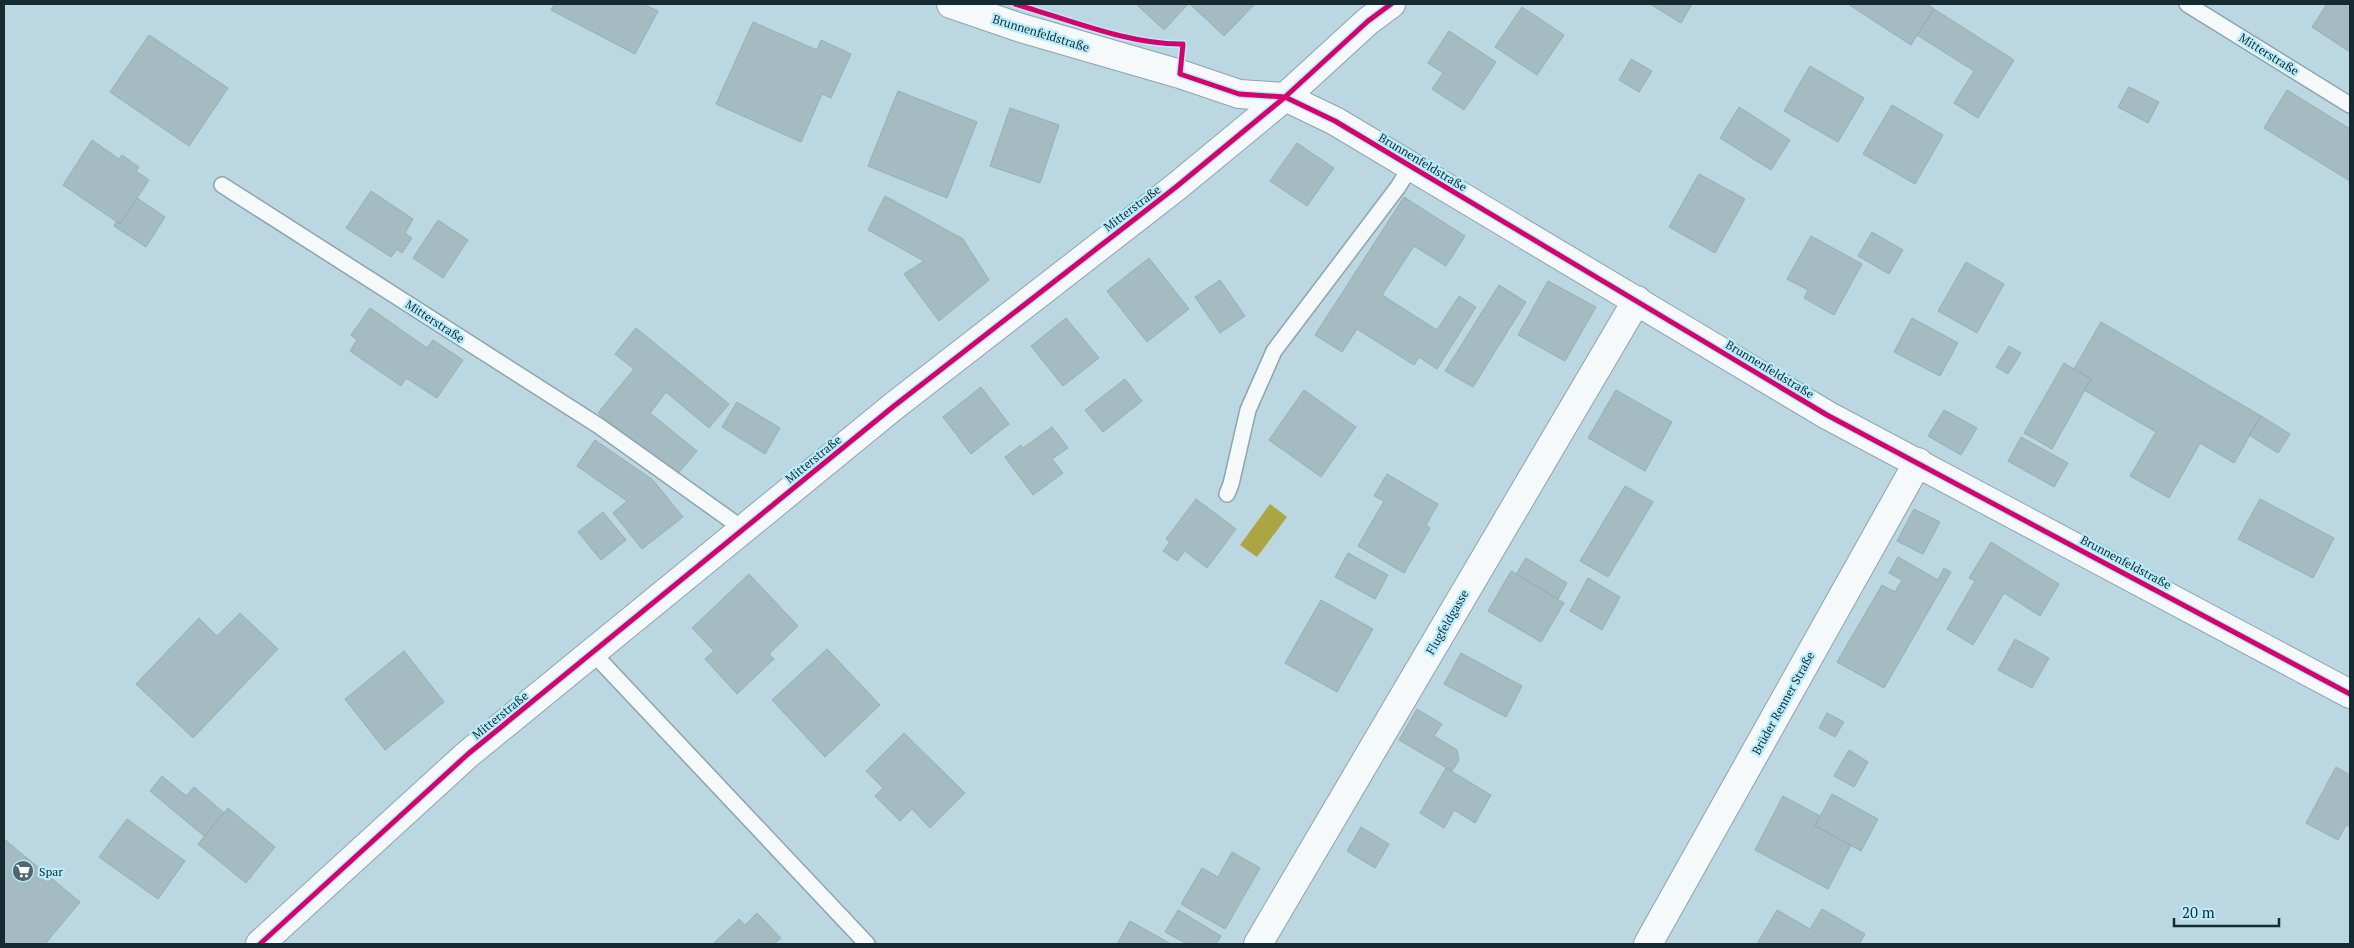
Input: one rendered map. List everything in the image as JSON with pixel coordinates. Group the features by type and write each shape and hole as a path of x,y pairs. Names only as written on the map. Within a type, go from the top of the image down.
{"street":[{"name":"Brunnenfeldstraße","path":"950,4 988,10 1239,94 1285,97 1335,121 1827,415 2350,694"},
{"name":"Mitterstraße","path":"260,944 468,754 894,406 1176,187 1285,97 1368,21 1391,4"},
{"name":"Flugfeldgasse","path":"1258,944 1637,300"},
{"name":"Brüder Renner Straße","path":"1648,944 1918,462"}],"lane":[{"name":"Mitterstraße","path":"2187,4 2350,105"},
{"path":"1227,494 1248,410 1274,352 1398,187 1411,166"},
{"name":"Mitterstraße","path":"222,184 599,426 743,528"},
{"path":"592,652 867,944"}],"shaded area":[{"path":"1270,504 1287,517 1257,557 1240,545"}],"building":[{"path":"555,4 643,4 658,11 635,54 551,10"},
{"path":"1136,4 1188,4 1164,30"},
{"path":"1190,4 1255,4 1224,36"},
{"path":"1650,4 1692,4 1681,23"},
{"path":"1848,4 1927,4 1934,9 1911,45"},
{"path":"2327,4 2350,4 2350,52 2312,27"},
{"path":"1522,7 1564,35 1537,75 1495,47"},
{"path":"1934,9 2014,60 1978,118 1954,103 1974,71 1917,35"},
{"path":"753,22 817,50 821,40 851,54 831,98 822,94 801,142 716,104"},
{"path":"1449,31 1496,62 1464,110 1432,89 1443,73 1428,63"},
{"path":"149,35 228,88 189,146 110,92"},
{"path":"1631,59 1652,71 1639,92 1619,80"},
{"path":"1810,66 1864,98 1838,142 1784,111"},
{"path":"2129,87 2159,102 2148,123 2118,107"},
{"path":"2287,90 2350,129 2350,181 2264,128"},
{"path":"898,91 977,122 947,198 868,166"},
{"path":"1892,105 1943,135 1915,184 1863,154"},
{"path":"1739,107 1790,140 1771,170 1720,138"},
{"path":"1010,108 1059,125 1040,183 990,166"},
{"path":"92,140 119,159 122,155 139,167 136,171 149,180 120,224 63,185"},
{"path":"1297,143 1334,168 1307,206 1270,181"},
{"path":"1699,174 1745,199 1715,253 1669,227"},
{"path":"371,191 413,219 405,233 412,238 402,253 397,249 391,257 346,228"},
{"path":"885,196 963,239 989,280 939,321 904,274 924,261 868,230"},
{"path":"1404,197 1465,236 1446,266 1414,246 1382,295 1437,330 1459,296 1476,307 1437,369 1419,357 1414,365 1357,329 1342,352 1315,335"},
{"path":"137,198 165,217 146,247 114,226 117,221 120,224"},
{"path":"438,220 468,240 443,278 413,258"},
{"path":"1872,232 1903,250 1889,274 1858,256"},
{"path":"1811,236 1862,264 1834,315 1804,298 1808,290 1787,279"},
{"path":"1149,258 1189,309 1147,342 1107,291"},
{"path":"1966,262 2004,284 1977,333 1938,311"},
{"path":"1220,280 1245,316 1220,333 1195,297"},
{"path":"1548,281 1596,307 1565,361 1518,335"},
{"path":"1499,285 1526,302 1473,387 1445,371"},
{"path":"370,308 427,348 433,340 463,360 437,398 406,378 401,386 350,351 357,340 351,335"},
{"path":"1066,318 1099,358 1063,386 1031,346"},
{"path":"1912,318 1958,343 1940,376 1894,352"},
{"path":"2101,322 2261,416 2234,463 2200,443 2169,498 2130,476 2156,432 2084,390 2091,379 2074,369"},
{"path":"636,328 729,404 709,428 666,392 650,413 697,451 676,476 598,413 634,369 615,354"},
{"path":"2009,346 2021,353 2008,374 1996,367"},
{"path":"2064,363 2091,379 2052,449 2024,433"},
{"path":"1125,379 1142,401 1103,432 1085,410"},
{"path":"981,387 1009,424 971,454 943,417"},
{"path":"1304,390 1356,427 1321,477 1269,440"},
{"path":"1616,390 1672,422 1645,471 1588,438"},
{"path":"737,402 780,428 765,454 722,427"},
{"path":"1944,410 1977,428 1961,455 1928,436"},
{"path":"2261,416 2290,434 2278,453 2249,435"},
{"path":"1052,427 1068,448 1052,459 1063,473 1033,495 1005,457 1021,445 1023,448"},
{"path":"2021,437 2068,463 2054,487 2008,461"},
{"path":"595,440 653,480 683,517 642,549 613,513 627,501 577,466"},
{"path":"1387,474 1438,504 1426,525 1430,528 1404,573 1358,546 1384,501 1374,496"},
{"path":"1625,486 1653,502 1608,577 1580,561"},
{"path":"1196,499 1236,529 1207,568 1185,551 1177,561 1163,551 1170,542 1166,539"},
{"path":"2260,499 2334,538 2313,578 2238,539"},
{"path":"1914,509 1940,522 1923,554 1897,541"},
{"path":"603,512 626,540 601,560 578,532"},
{"path":"1991,542 2059,584 2040,616 2004,593 1973,645 1947,629 1975,581 1969,578"},
{"path":"1348,553 1388,575 1375,599 1335,577"},
{"path":"1898,557 1938,580 1944,568 1951,572 1884,688 1837,662 1882,585 1895,592 1902,580 1889,573"},
{"path":"1526,558 1567,583 1558,599 1516,574"},
{"path":"1511,571 1564,603 1541,642 1488,611"},
{"path":"749,574 798,626 769,654 774,659 737,694 705,659 714,651 692,628"},
{"path":"1588,578 1620,597 1602,630 1570,611"},
{"path":"1321,600 1373,629 1337,692 1285,663"},
{"path":"240,613 278,649 193,738 136,684 199,618 217,636"},
{"path":"2015,639 2049,658 2032,688 1998,670"},
{"path":"827,649 880,705 825,757 772,700"},
{"path":"404,651 444,702 385,750 345,699"},
{"path":"1461,653 1522,686 1506,717 1444,684"},
{"path":"1417,709 1442,724 1434,736 1457,750 1459,760 1452,771 1399,740"},
{"path":"1827,713 1844,722 1835,737 1819,728"},
{"path":"904,733 965,793 930,828 912,809 900,821 875,796 883,788 866,771"},
{"path":"1849,750 1868,762 1854,787 1834,776"},
{"path":"2336,767 2350,775 2350,827 2346,825 2338,840 2306,823"},
{"path":"1446,768 1491,795 1475,823 1454,810 1444,828 1420,813"},
{"path":"162,776 186,796 194,787 224,813 204,836 150,791"},
{"path":"1832,794 1878,819 1861,851 1815,826"},
{"path":"1783,796 1820,816 1815,826 1851,845 1828,889 1755,850"},
{"path":"228,808 275,847 246,883 198,844"},
{"path":"127,819 185,861 158,899 99,857"},
{"path":"1361,827 1389,844 1375,868 1347,851"},
{"name":"Spar","path":"4,839 80,902 45,944 4,944"},
{"path":"1232,852 1260,868 1225,929 1181,904 1202,868 1218,877"},
{"path":"1822,909 1865,934 1859,944 1757,944 1777,910 1810,929"},
{"path":"1178,910 1221,936 1216,944 1187,944 1165,932"},
{"path":"757,913 781,938 774,944 713,944 739,919 745,925"},
{"path":"1130,921 1171,944 1117,944"}],"cycle path":[{"path":"1015,4 1120,36 1162,43 1183,44 1180,74 1239,94 1285,97 1335,121 1827,415 2350,694"},
{"path":"260,944 468,754 894,406 1176,187 1285,97 1368,21 1391,4"}],"place":[{"name":"Spar","path":"23,871"}]}
